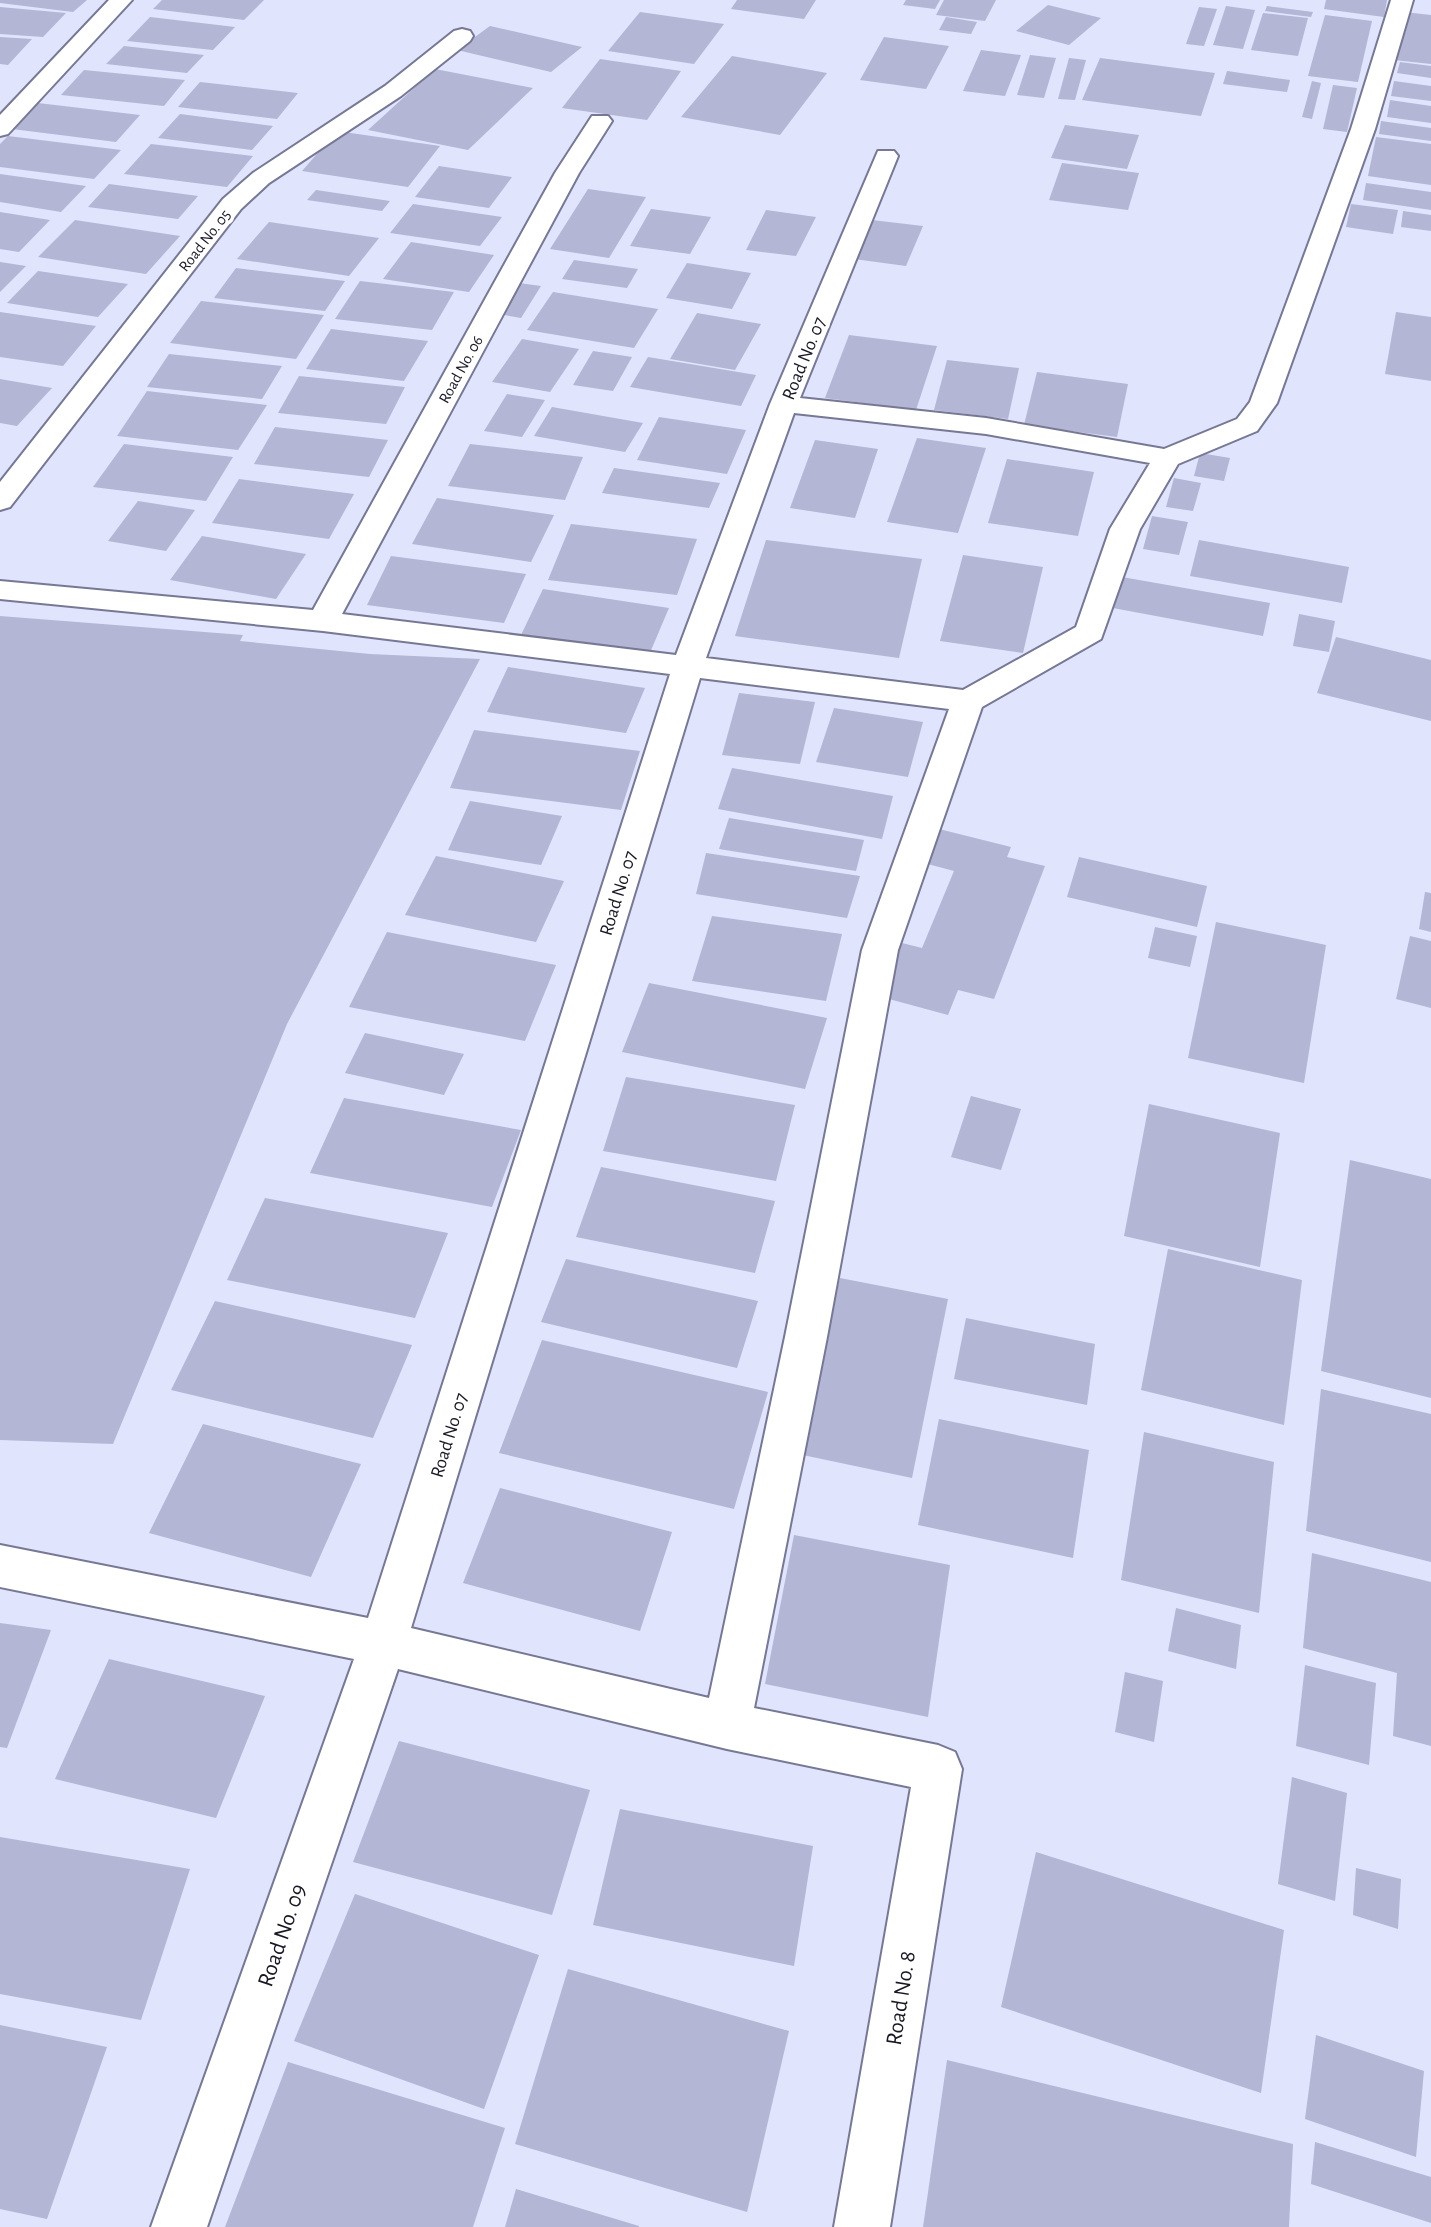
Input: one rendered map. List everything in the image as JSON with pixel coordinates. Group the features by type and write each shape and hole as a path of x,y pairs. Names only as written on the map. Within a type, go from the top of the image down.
{"street":[{"path":"0,129 121,0"},
{"path":"784,404 986,426 1167,458 1247,425 1263,403 1331,223 1402,0"},
{"name":"Road No. 05","path":"0,501 232,204 261,178 393,91 462,36"},
{"name":"Road No. 06","path":"323,621 567,173 600,121"},
{"name":"Road No. 07","path":"383,1643 688,666 784,404 886,156"},
{"path":"0,590 323,621 968,701 1090,632 1125,529 1167,458"},
{"path":"0,1566 383,1643 727,1726 806,1337 880,950 968,701"},
{"name":"Road No. 09","path":"179,2227 383,1643"},
{"name":"Road No. 8","path":"727,1726 938,1769 862,2227"}],"building":[{"path":"0,0 87,0 73,12 0,3"},
{"path":"162,0 264,0 244,20 153,9"},
{"path":"737,0 816,0 804,19 731,9"},
{"path":"906,0 940,0 935,9 903,5"},
{"path":"944,0 996,0 985,21 936,15"},
{"path":"1326,0 1387,0 1384,17 1324,9"},
{"path":"1048,5 1101,18 1069,45 1016,31"},
{"path":"1226,6 1255,10 1243,49 1213,45"},
{"path":"1267,6 1313,12 1311,17 1265,11"},
{"path":"0,7 66,13 43,37 0,34"},
{"path":"1199,7 1217,9 1204,46 1186,44"},
{"path":"640,12 724,24 694,64 608,51"},
{"path":"1404,12 1431,15 1431,64 1394,60"},
{"path":"1263,13 1308,18 1298,56 1251,50"},
{"path":"1325,15 1372,21 1358,82 1308,76"},
{"path":"150,17 235,27 213,50 127,41"},
{"path":"946,17 977,22 971,34 939,30"},
{"path":"490,26 582,47 551,72 457,50"},
{"path":"0,37 32,39 8,65 0,64"},
{"path":"884,37 949,46 926,89 860,80"},
{"path":"124,46 204,55 187,73 106,64"},
{"path":"981,50 1021,55 1005,96 963,91"},
{"path":"1030,55 1056,58 1044,98 1017,95"},
{"path":"732,56 827,73 780,135 681,117"},
{"path":"1069,58 1086,60 1075,100 1058,99"},
{"path":"1100,58 1215,73 1201,116 1082,100"},
{"path":"600,59 681,71 647,120 562,108"},
{"path":"1400,62 1431,66 1431,78 1397,73"},
{"path":"435,69 533,88 468,150 368,130"},
{"path":"84,70 185,80 164,106 61,95"},
{"path":"1227,71 1290,80 1287,92 1223,84"},
{"path":"1312,81 1321,83 1312,119 1302,117"},
{"path":"1394,81 1431,86 1431,101 1391,96"},
{"path":"200,82 298,93 277,119 178,107"},
{"path":"1333,85 1357,88 1347,132 1323,129"},
{"path":"1390,100 1431,106 1431,123 1387,117"},
{"path":"38,103 140,115 116,142 12,129"},
{"path":"180,114 273,126 252,150 158,138"},
{"path":"1381,121 1431,128 1431,141 1379,134"},
{"path":"1065,125 1139,135 1127,169 1051,158"},
{"path":"337,131 440,146 408,187 302,171"},
{"path":"8,136 121,150 94,179 0,167 0,144"},
{"path":"1376,137 1431,144 1431,185 1368,176"},
{"path":"151,144 253,156 227,187 124,174"},
{"path":"1062,163 1139,173 1128,210 1049,200"},
{"path":"439,166 512,177 489,208 415,197"},
{"path":"0,174 86,186 61,212 0,202"},
{"path":"1366,183 1431,192 1431,210 1363,200"},
{"path":"109,184 198,196 178,219 88,207"},
{"path":"588,189 646,197 609,258 550,249"},
{"path":"316,190 390,201 382,211 307,200"},
{"path":"413,204 502,217 480,246 390,233"},
{"path":"1351,204 1398,210 1393,234 1346,227"},
{"path":"651,209 711,217 690,254 630,246"},
{"path":"766,210 816,217 796,256 746,250"},
{"path":"1403,211 1431,215 1431,231 1401,227"},
{"path":"0,212 50,220 19,252 0,249"},
{"path":"75,220 180,236 146,274 38,257"},
{"path":"872,220 923,226 906,266 854,259"},
{"path":"269,222 379,238 349,276 237,259"},
{"path":"411,242 494,255 469,292 383,279"},
{"path":"574,260 638,269 627,288 562,279"},
{"path":"0,262 26,266 0,292"},
{"path":"687,263 751,273 732,309 666,298"},
{"path":"236,268 345,281 325,311 214,298"},
{"path":"38,271 128,284 98,317 7,303"},
{"path":"360,281 454,292 432,330 335,319"},
{"path":"519,283 541,286 521,318 499,314"},
{"path":"553,292 658,309 634,348 527,330"},
{"path":"201,301 324,315 296,359 170,343"},
{"path":"0,312 96,326 63,366 0,357"},
{"path":"1396,312 1431,317 1431,381 1385,374"},
{"path":"697,313 761,324 735,370 670,359"},
{"path":"331,329 428,341 404,381 306,369"},
{"path":"849,335 937,346 916,410 825,398"},
{"path":"522,339 579,349 550,392 492,382"},
{"path":"593,351 632,357 613,391 573,385"},
{"path":"169,354 282,366 262,399 147,387"},
{"path":"648,357 756,375 741,406 630,387"},
{"path":"947,360 1019,368 1008,419 934,410"},
{"path":"1037,372 1128,384 1117,437 1024,425"},
{"path":"299,376 405,387 386,424 278,413"},
{"path":"0,379 52,388 17,426 0,423"},
{"path":"147,391 267,405 238,450 117,436"},
{"path":"507,394 545,400 522,437 484,431"},
{"path":"552,407 643,423 625,452 534,436"},
{"path":"659,417 746,430 727,474 637,460"},
{"path":"275,427 388,440 369,477 254,464"},
{"path":"917,438 986,448 958,533 887,522"},
{"path":"815,440 878,449 855,518 790,508"},
{"path":"124,444 233,457 206,501 93,487"},
{"path":"470,444 583,457 565,500 448,486"},
{"path":"1200,453 1230,458 1224,481 1194,476"},
{"path":"1007,459 1094,472 1078,536 988,523"},
{"path":"614,468 720,483 709,508 602,493"},
{"path":"1174,478 1201,483 1193,511 1166,507"},
{"path":"239,479 354,494 329,539 212,523"},
{"path":"437,498 554,515 531,562 412,544"},
{"path":"138,501 195,510 166,551 108,541"},
{"path":"1152,516 1188,522 1179,555 1143,549"},
{"path":"571,524 697,539 677,595 548,580"},
{"path":"202,536 306,554 276,599 170,580"},
{"path":"766,540 922,559 899,658 735,636"},
{"path":"1199,540 1349,567 1342,603 1190,576"},
{"path":"963,555 1043,567 1023,653 940,641"},
{"path":"391,556 526,574 504,623 367,605"},
{"path":"1122,577 1270,603 1263,636 1113,608"},
{"path":"543,589 669,608 649,655 521,635"},
{"path":"1299,614 1335,621 1329,652 1293,646"},
{"path":"0,616 243,635 240,641 370,654 480,659 287,1024 113,1444 0,1440"},
{"path":"1336,637 1431,660 1431,721 1317,693"},
{"path":"508,667 645,688 626,733 487,712"},
{"path":"739,693 815,702 800,764 722,755"},
{"path":"834,708 923,722 908,777 816,762"},
{"path":"474,730 640,751 621,810 450,788"},
{"path":"732,768 893,796 882,839 718,809"},
{"path":"470,801 562,816 541,865 448,850"},
{"path":"729,818 864,840 856,871 719,849"},
{"path":"939,829 1011,847 1007,857 1045,866 994,999 958,990 948,1015 878,996 902,943 922,948 954,871 924,863"},
{"path":"706,853 860,876 847,918 696,894"},
{"path":"436,856 564,881 536,942 405,915"},
{"path":"1079,857 1207,886 1197,927 1067,897"},
{"path":"1425,892 1431,893 1431,932 1419,929"},
{"path":"712,916 842,934 826,1001 692,981"},
{"path":"1216,922 1326,945 1304,1083 1188,1058"},
{"path":"1155,927 1197,936 1190,967 1148,958"},
{"path":"387,932 556,965 525,1041 349,1007"},
{"path":"1410,936 1431,941 1431,1008 1396,999"},
{"path":"649,983 827,1018 805,1089 622,1052"},
{"path":"365,1033 464,1054 444,1095 345,1073"},
{"path":"626,1077 795,1105 776,1181 603,1151"},
{"path":"971,1096 1021,1109 1001,1170 951,1157"},
{"path":"344,1098 521,1130 492,1207 310,1173"},
{"path":"1149,1104 1280,1133 1260,1267 1124,1236"},
{"path":"1350,1160 1431,1179 1431,1398 1321,1371"},
{"path":"601,1167 775,1201 755,1273 576,1237"},
{"path":"265,1198 448,1233 415,1318 227,1280"},
{"path":"1168,1249 1302,1280 1284,1425 1141,1390"},
{"path":"566,1259 758,1301 737,1368 541,1322"},
{"path":"840,1278 948,1299 912,1478 798,1454"},
{"path":"215,1301 412,1345 373,1438 171,1390"},
{"path":"966,1318 1095,1344 1087,1405 954,1379"},
{"path":"542,1340 768,1392 734,1509 499,1453"},
{"path":"1321,1389 1431,1414 1431,1562 1306,1531"},
{"path":"939,1419 1089,1450 1073,1558 918,1525"},
{"path":"203,1424 361,1464 311,1577 149,1533"},
{"path":"1144,1432 1274,1462 1259,1613 1121,1580"},
{"path":"500,1488 672,1532 640,1631 463,1583"},
{"path":"794,1535 950,1565 928,1717 765,1684"},
{"path":"1312,1553 1431,1582 1431,1746 1393,1736 1397,1673 1303,1648"},
{"path":"1176,1608 1241,1625 1236,1669 1168,1651"},
{"path":"0,1623 51,1630 7,1748 0,1747"},
{"path":"109,1659 265,1696 216,1818 55,1779"},
{"path":"1305,1665 1376,1683 1369,1765 1296,1746"},
{"path":"1125,1672 1163,1681 1154,1742 1115,1732"},
{"path":"399,1741 590,1790 552,1915 353,1862"},
{"path":"1292,1777 1347,1793 1335,1901 1278,1884"},
{"path":"620,1809 813,1846 794,1966 593,1925"},
{"path":"0,1837 190,1869 141,2020 0,1994"},
{"path":"1036,1852 1284,1930 1261,2093 1001,2007"},
{"path":"1356,1868 1401,1879 1398,1929 1353,1915"},
{"path":"355,1894 539,1955 484,2109 294,2041"},
{"path":"568,1969 789,2031 747,2212 515,2144"},
{"path":"0,2025 107,2047 47,2219 0,2209"},
{"path":"1316,2035 1424,2071 1416,2157 1305,2119"},
{"path":"947,2060 1293,2144 1289,2227 923,2227"},
{"path":"288,2062 505,2128 473,2227 225,2227"},
{"path":"1315,2142 1431,2177 1431,2223 1311,2184"},
{"path":"516,2189 639,2226 639,2227 505,2227"}]}
